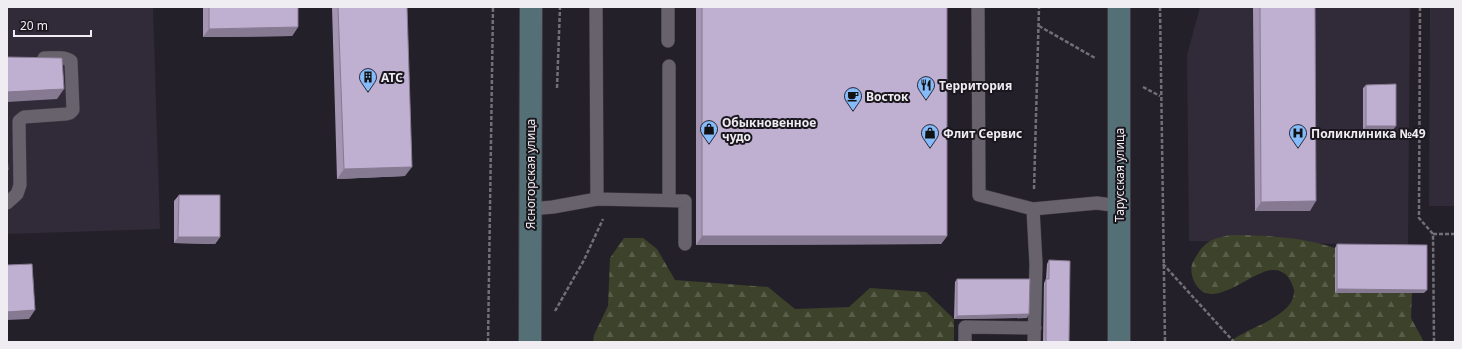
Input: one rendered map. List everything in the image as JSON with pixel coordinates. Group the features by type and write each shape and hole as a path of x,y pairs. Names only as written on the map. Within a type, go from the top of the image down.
{"main road":[{"name":"Ясногорская улица","path":"530,342 531,7"},
{"name":"Тарусская улица","path":"1119,7 1119,342"}],"lane":[{"path":"596,7 596,199"},
{"path":"668,7 668,41"},
{"path":"978,7 979,195 1033,209 1097,203 1119,206"},
{"path":"7,203 17,194 20,185 19,121 24,117 66,114 73,110 70,61 63,58 35,59"},
{"path":"669,66 669,200"},
{"path":"530,209 553,207 596,199 686,201 685,244"},
{"path":"1033,209 1036,264 1034,342"},
{"path":"964,342 965,327 1035,328"}],"path":[{"path":"488,342 493,7"},
{"path":"1033,209 1040,7"},
{"path":"1160,7 1165,342"},
{"path":"1420,7 1419,218 1433,234 1434,342"},
{"path":"553,314 584,260 603,220 596,199"},
{"path":"1433,234 1455,234"},
{"path":"1163,264 1234,342"}],"shaded area":[{"path":"7,7 153,7 160,229 7,234"},
{"name":"Поликлиника №49","path":"1200,7 1410,7 1408,245 1189,241 1187,55"},
{"path":"1430,7 1455,7 1455,206 1429,206"}],"green space":[{"path":"1232,235 1284,237 1310,241 1335,248 1412,293 1411,318 1424,342 1230,342 1279,314 1287,307 1292,299 1294,290 1291,281 1284,273 1274,270 1254,276 1221,293 1210,294 1201,291 1192,276 1191,268 1194,260 1201,249 1213,239"},
{"path":"624,238 643,238 657,249 675,280 768,287 795,309 849,307 870,288 926,292 954,319 954,342 593,342 594,335 608,306 610,258"}],"building":[{"path":"209,7 298,7 298,27 209,29"},
{"name":"АТС","path":"338,7 407,7 412,167 344,169"},
{"path":"702,7 947,7 947,236 702,236"},
{"path":"1260,7 1315,7 1316,201 1261,202"},
{"path":"7,57 62,58 64,89 7,92"},
{"path":"1396,84 1396,126 1366,126 1366,85"},
{"path":"179,195 220,195 220,237 178,237"},
{"path":"1337,244 1427,245 1427,290 1337,289"},
{"path":"1049,260 1070,261 1069,342 1046,342 1046,279 1049,279"},
{"path":"32,264 35,310 7,312 7,265"},
{"path":"957,279 1030,279 1029,314 957,316"}],"place":[{"name":"АТС","path":"368,92"},
{"name":"Территория","path":"926,100"},
{"name":"Восток","path":"853,111"},
{"name":"Обыкновенное чудо","path":"709,144"},
{"name":"Флит Сервис","path":"930,148"},
{"name":"Поликлиника №49","path":"1298,148"}]}
